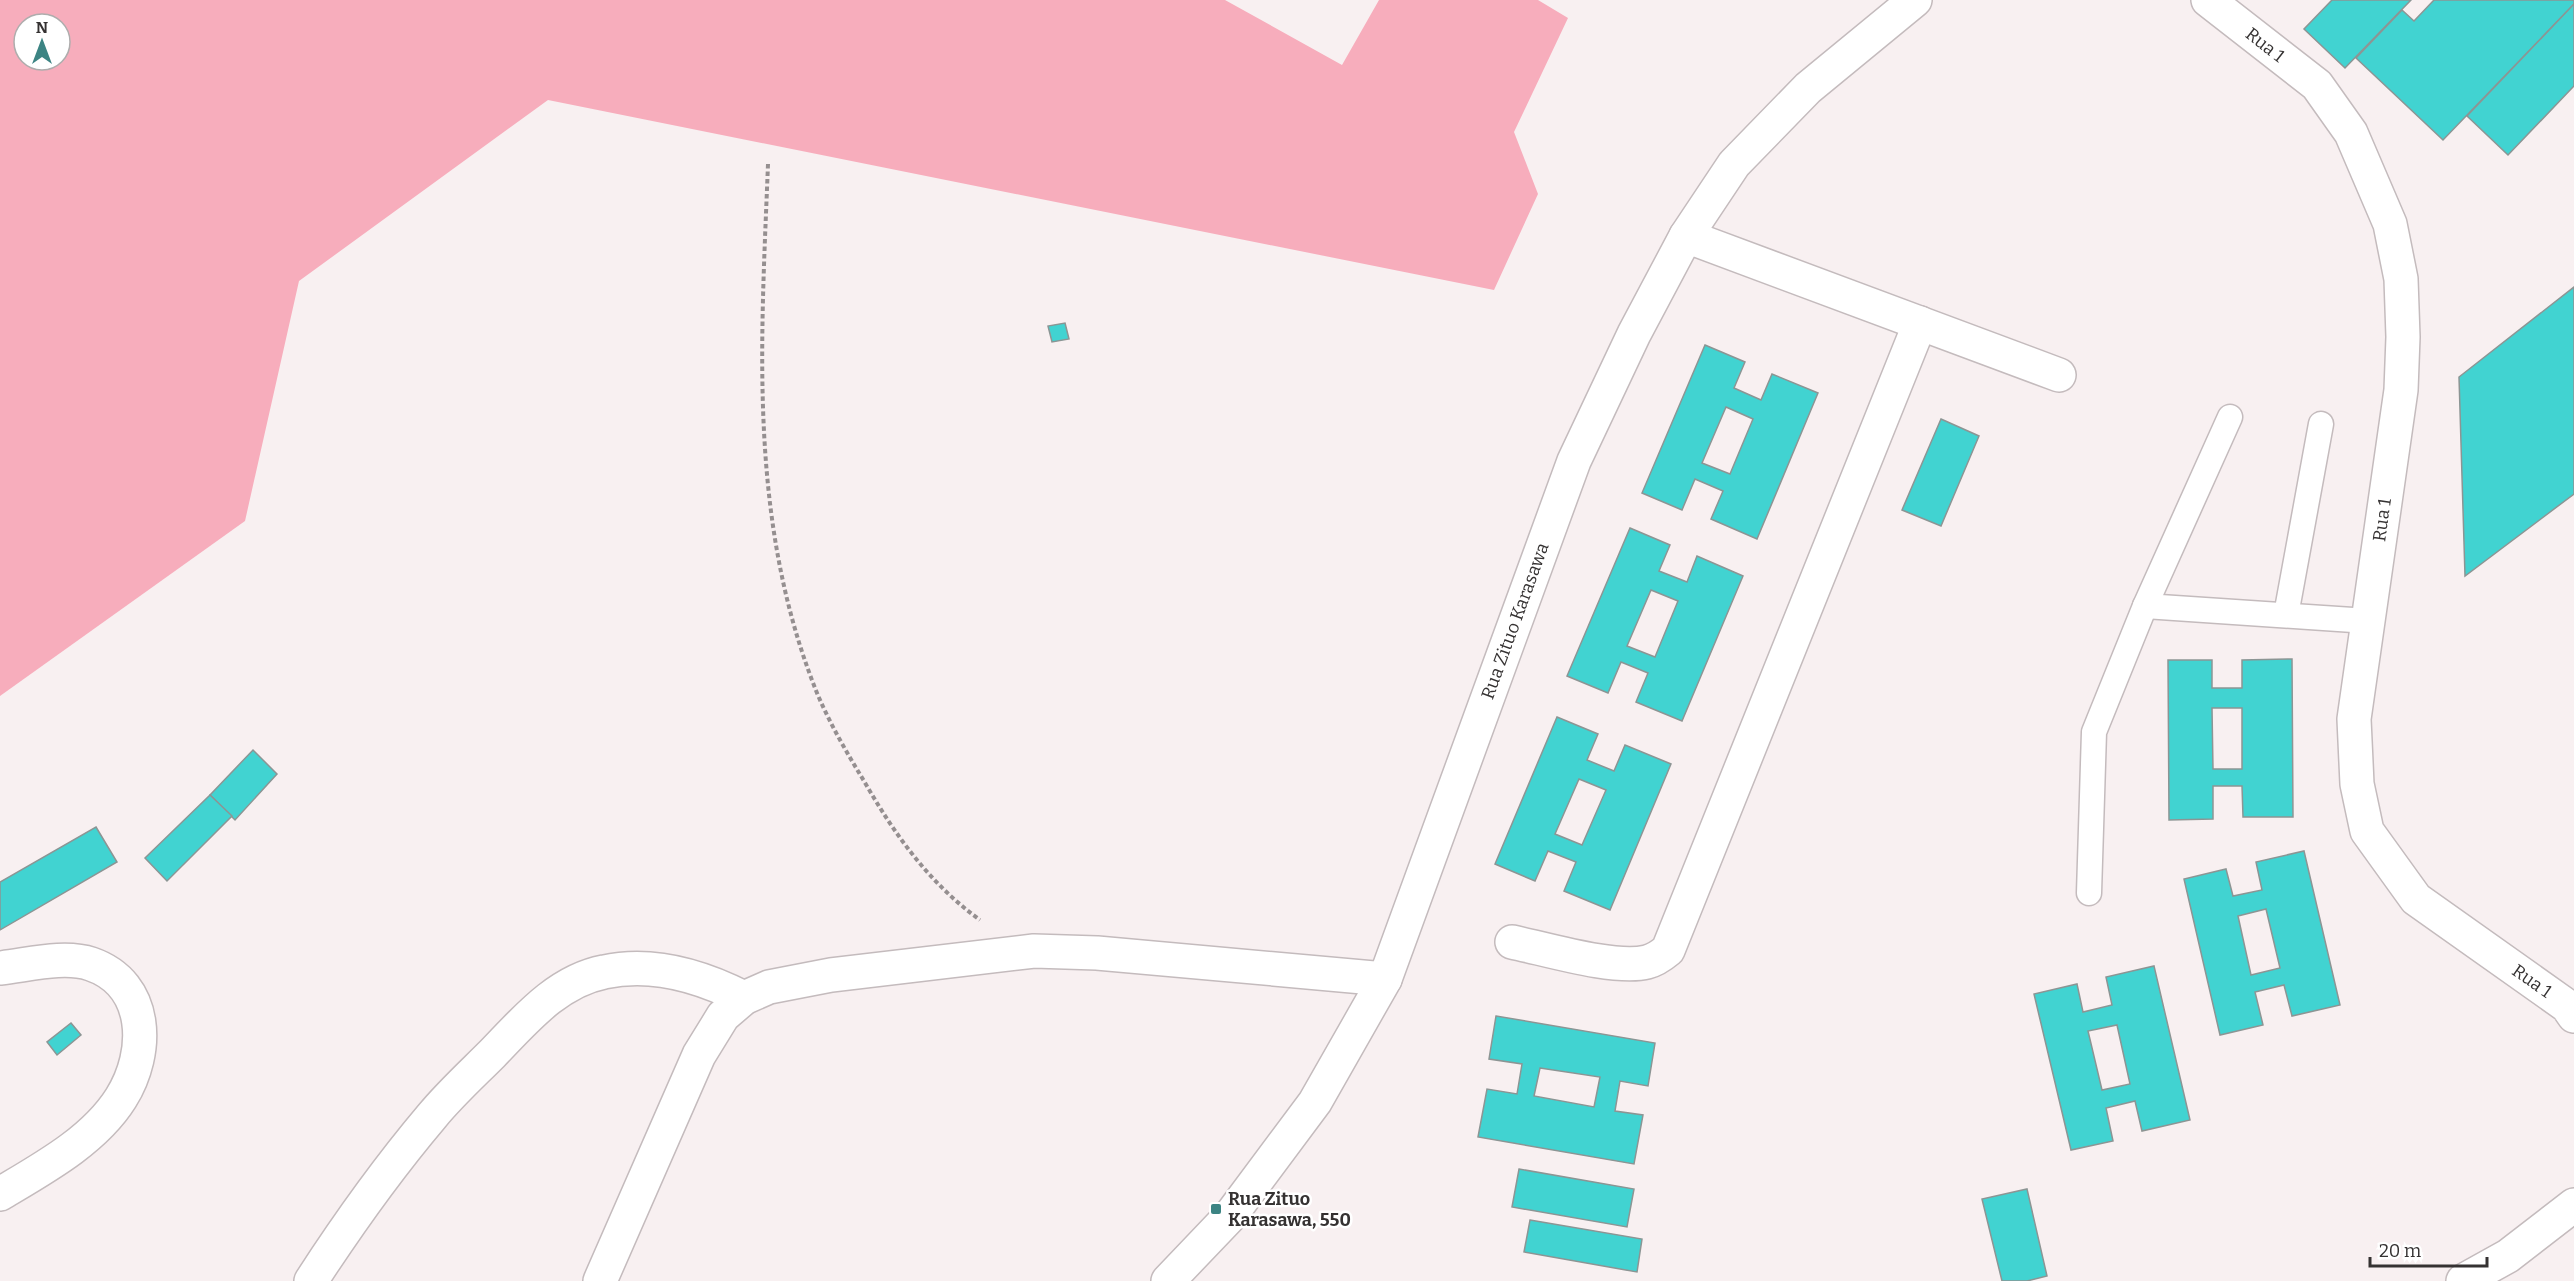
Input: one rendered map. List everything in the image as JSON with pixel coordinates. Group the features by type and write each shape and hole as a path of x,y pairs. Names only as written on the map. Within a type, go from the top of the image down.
{"street":[{"name":"Rua Zituo Karasawa","path":"1168,1281 1230,1216 1315,1102 1385,979 1574,461 1634,334 1686,236 1734,164 1808,88 1915,0"},
{"name":"Rua 1","path":"2208,0 2317,85 2351,133 2390,224 2401,279 2403,337 2401,390 2354,719 2357,784 2367,831 2416,899 2572,1010"},
{"path":"1686,236 2059,375"},
{"path":"1512,942 1586,958 1629,962 1647,962 1668,950 1920,323"},
{"path":"600,1281 699,1055 723,1016 744,998 769,987 795,980 1034,951 1097,953 1385,979"},
{"path":"0,968 64,961 90,964 116,977 128,988 136,1008 139,1042 136,1068 121,1099 96,1128 72,1148 0,1194"},
{"path":"311,1281 386,1175 433,1114 541,1004 573,983 604,972 646,968 680,973 715,983 744,998"},
{"path":"2463,1281 2508,1256 2574,1205"}],"lane":[{"path":"2089,893 2094,732 2145,606 2230,417"},
{"path":"2286,615 2321,424"},
{"path":"2145,606 2368,621"}],"path":[{"path":"768,164 760,347 765,471 782,578 799,640 818,694 841,741 905,846 928,875 964,909 1006,937 1034,951"}],"shaded area":[{"path":"0,0 1225,0 1342,65 1379,0 1538,0 1568,18 1514,132 1538,194 1494,290 548,100 299,281 245,521 0,696"}],"building":[{"path":"2332,0 2411,0 2345,68 2304,29"},
{"path":"2434,0 2574,0 2574,4 2443,140 2356,58 2402,10 2414,21"},
{"path":"2574,4 2574,86 2508,155 2467,116"},
{"path":"2574,287 2574,494 2465,576 2459,377"},
{"path":"1065,323 1069,339 1052,342 1048,326"},
{"path":"1705,345 1745,362 1734,388 1761,400 1772,374 1818,393 1757,539 1711,519 1723,491 1695,479 1682,510 1642,493","holes":["1726,407 1753,419 1730,474 1702,463"]},
{"path":"1941,419 1979,436 1941,526 1902,510"},
{"path":"1630,528 1670,545 1659,571 1687,582 1697,556 1743,576 1682,721 1636,702 1648,673 1621,662 1608,693 1567,676","holes":["1651,590 1678,601 1655,657 1627,646"]},
{"path":"2292,659 2293,817 2243,817 2242,786 2213,786 2213,819 2169,820 2168,660 2212,660 2212,688 2242,688 2242,660","holes":["2212,708 2242,708 2242,769 2213,769"]},
{"path":"1557,717 1598,734 1587,760 1614,771 1625,745 1671,764 1610,910 1564,891 1576,862 1548,851 1535,881 1495,864","holes":["1579,779 1606,790 1582,845 1555,834"]},
{"path":"253,750 277,774 235,820 210,795"},
{"path":"210,795 232,816 167,881 145,858"},
{"path":"96,827 117,862 0,930 0,882"},
{"path":"2304,851 2340,1005 2292,1016 2284,985 2255,992 2263,1025 2220,1035 2184,879 2226,869 2233,896 2262,890 2256,862","holes":["2266,909 2280,968 2251,975 2238,916"]},
{"path":"2154,966 2190,1120 2142,1131 2135,1101 2106,1108 2113,1141 2071,1150 2034,994 2077,984 2083,1012 2112,1005 2106,977","holes":["2117,1025 2130,1084 2102,1090 2088,1031"]},
{"path":"1496,1016 1655,1043 1648,1086 1620,1081 1615,1111 1643,1115 1634,1164 1478,1137 1487,1089 1517,1094 1522,1064 1489,1059","holes":["1540,1068 1600,1077 1594,1107 1534,1096"]},
{"path":"71,1023 81,1035 57,1055 47,1042"},
{"path":"1519,1169 1634,1189 1627,1227 1512,1207"},
{"path":"2027,1189 2047,1276 2027,1281 2002,1281 1982,1199"},
{"path":"1530,1220 1642,1239 1637,1272 1524,1252"}],"place":[{"name":"Rua Zituo Karasawa, 550","path":"1216,1209"}]}
